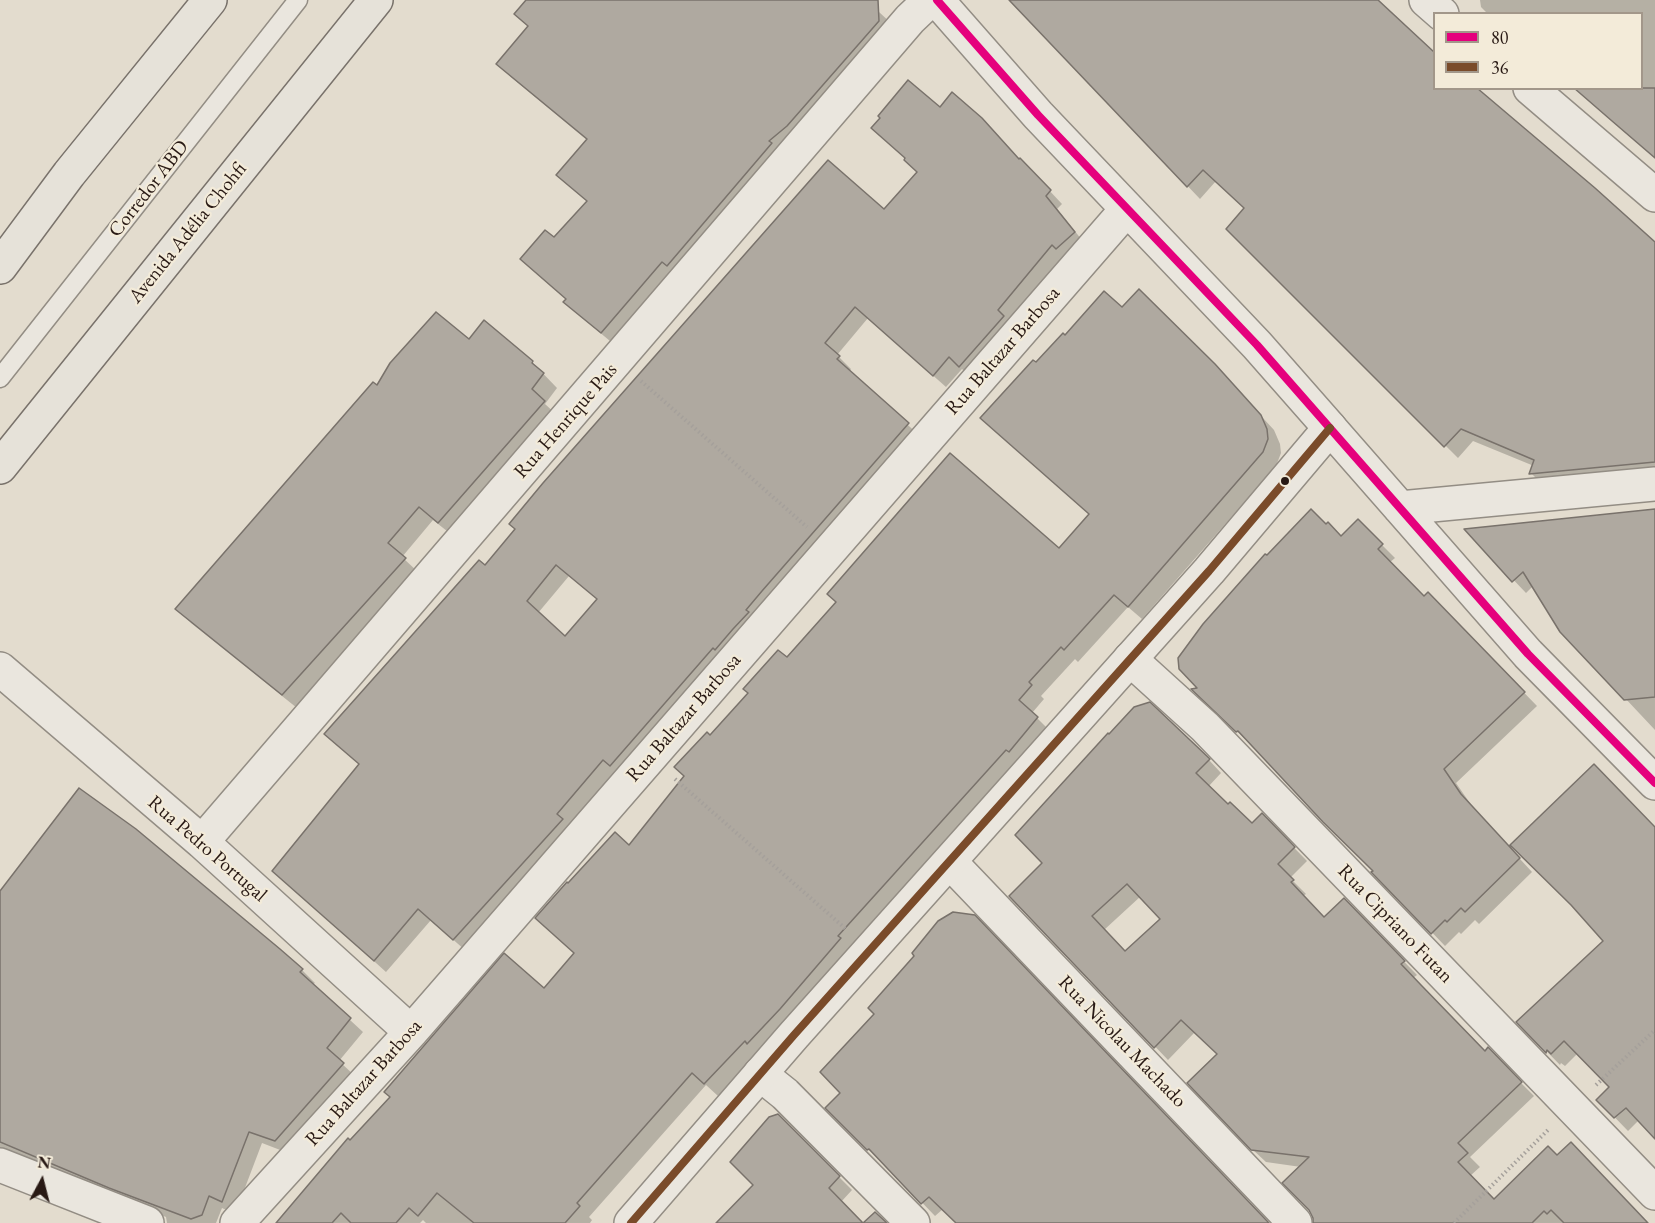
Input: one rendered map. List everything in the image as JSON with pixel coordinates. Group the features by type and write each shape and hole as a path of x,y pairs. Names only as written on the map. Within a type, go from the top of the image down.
{"highway":[{"path":"0,267 69,174 210,0"},
{"name":"Avenida Adélia Chohfi","path":"0,466 376,0"}],"street":[{"path":"1426,0 1440,12"},
{"path":"946,4 1038,115 1257,345 1528,654 1655,783"},
{"name":"Rua Henrique Pais","path":"202,842 910,19 946,4"},
{"path":"1532,90 1655,195"},
{"name":"Rua Baltazar Barbosa","path":"237,1223 411,1032 1127,209"},
{"path":"631,1223 760,1074 1209,571 1330,428"},
{"path":"1400,508 1655,484"},
{"name":"Rua Cipriano Futan","path":"1130,659 1205,727 1655,1193"},
{"name":"Rua Pedro Portugal","path":"0,669 101,758 202,842 411,1032"},
{"name":"Rua Nicolau Machado","path":"950,862 1295,1223"},
{"path":"760,1074 785,1094 913,1223"},
{"path":"0,1164 147,1223"}],"lane":[{"name":"Corredor ABD","path":"0,378 298,0"}],"path":[{"path":"618,361 832,549"},
{"path":"650,757 870,951"}],"building":[{"path":"526,0 878,0 879,21 787,126 769,141 772,143 667,266 662,262 601,333 563,302 566,299 520,259 545,230 554,237 587,201 556,175 587,139 496,64 528,26 514,14"},
{"path":"1009,0 1378,0 1433,51 1433,90 1479,90 1655,242 1655,462 1529,474 1534,460 1461,429 1444,447 1226,229 1244,208 1203,170 1187,187"},
{"path":"908,80 940,107 952,92 982,118 1051,190 1046,196 1075,232 1056,249 1052,245 998,310 1004,316 959,367 949,357 933,376 855,307 825,343 840,356 837,359 909,423 762,591 746,610 749,612 715,650 713,648 610,766 603,760 557,814 563,819 453,940 418,909 374,961 272,871 359,764 324,734 479,560 485,565 515,529 509,524 543,483 828,160 884,209 917,172 904,160 905,158 871,128 880,118 878,116","holes":["556,565 597,599 565,636 527,601"]},
{"path":"1655,88 1655,158 1576,90"},
{"path":"1139,289 1215,364 1261,415 1267,429 1268,439 1263,452 1128,607 1114,595 1064,650 1061,647 1029,682 1032,685 1019,700 1038,717 1009,752 1006,750 838,936 841,938 780,1009 747,1044 745,1041 704,1084 692,1073 577,1203 580,1206 565,1223 474,1223 437,1193 418,1216 409,1208 396,1223 351,1223 341,1213 332,1223 276,1223 348,1138 350,1140 390,1097 384,1092 504,953 544,988 574,953 535,918 615,832 629,845 684,776 674,767 707,732 710,735 748,693 743,689 778,650 787,657 836,602 827,594 950,453 1059,548 1089,514 980,418 1033,360 1036,362 1063,333 1065,335 1104,291 1122,307"},
{"path":"436,312 469,339 484,320 544,373 532,389 545,401 438,523 419,507 388,543 406,558 282,695 175,609 373,382 377,385 390,363"},
{"path":"1311,509 1341,536 1358,519 1383,544 1378,549 1424,596 1428,592 1525,692 1444,769 1461,794 1520,858 1465,912 1461,908 1431,934 1238,731 1236,732 1191,689 1197,688 1179,669 1178,658 1203,624 1265,554 1267,555"},
{"path":"1655,509 1655,697 1624,700 1560,632 1523,572 1512,582 1464,529"},
{"path":"1150,702 1210,759 1196,773 1228,804 1230,802 1252,823 1262,813 1295,847 1278,864 1294,880 1291,882 1324,917 1344,898 1405,961 1401,964 1421,985 1485,1051 1488,1047 1522,1082 1458,1143 1468,1153 1458,1162 1494,1199 1548,1146 1557,1155 1571,1142 1648,1223 1564,1223 1551,1210 1547,1214 1544,1211 1532,1223 1313,1223 1309,1210 1282,1183 1309,1157 1251,1150 1187,1083 1217,1054 1181,1020 1154,1048 1009,896 1042,863 1015,835 1134,707","holes":["1127,884 1160,919 1125,951 1092,916"]},
{"path":"1594,764 1655,827 1655,1139 1626,1108 1614,1118 1596,1100 1609,1087 1564,1041 1551,1054 1547,1050 1546,1053 1516,1022 1603,941 1571,905 1510,845"},
{"path":"79,788 136,829 280,949 303,969 300,972 351,1018 327,1048 344,1063 275,1141 249,1132 222,1202 209,1196 202,1215 191,1219 109,1188 0,1142 0,891"},
{"path":"953,912 975,915 1269,1223 956,1223 929,1197 921,1204 869,1149 867,1150 825,1108 840,1093 820,1072 874,1014 868,1008 914,956 912,953 938,921"},
{"path":"778,1114 840,1176 829,1188 863,1223 716,1223 753,1185 730,1162 769,1117"},
{"path":"875,1212 887,1223 863,1223"}],"transit line":[{"name":"80","path":"937,0 1038,115 1257,345 1528,654 1655,783"},
{"name":"36","path":"631,1223 794,1035 1209,571 1330,428"}]}
